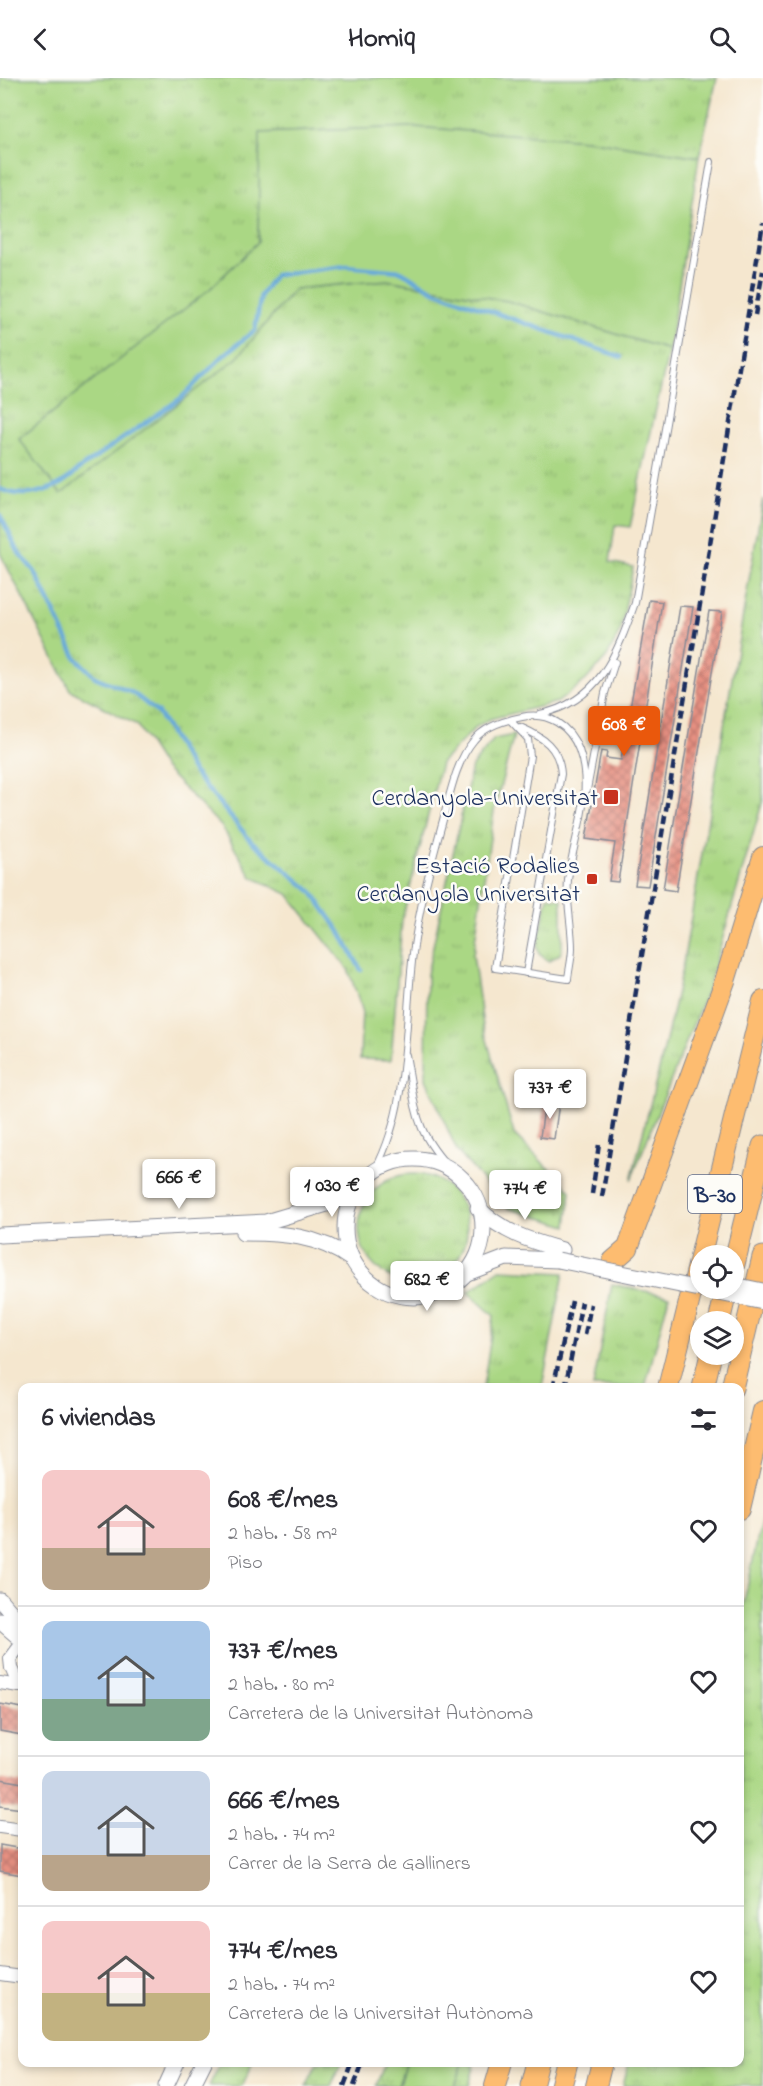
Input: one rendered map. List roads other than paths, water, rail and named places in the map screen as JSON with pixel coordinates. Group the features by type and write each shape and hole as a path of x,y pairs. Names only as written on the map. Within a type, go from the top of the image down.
{"highway":[{"path":"613,1261 628,1248 726,981 763,857"},
{"name":"B-30","path":"670,1383 763,1001"},
{"path":"739,1245 763,1146"},
{"path":"733,1383 763,1257"},
{"path":"704,1383 708,1365"},
{"path":"744,1492 763,1411"},
{"path":"495,2086 501,2067"},
{"path":"532,2086 537,2067"},
{"path":"561,2086 566,2067"},
{"path":"596,2086 602,2067"},
{"path":"601,2086 603,2067"}],"street":[{"path":"0,1236 266,1222 330,1203 361,1183 375,1170 396,1161 418,1159 435,1163 454,1173 469,1188 478,1208 481,1239 477,1254 465,1274 455,1283 435,1293 407,1297 378,1289 360,1274 351,1259 348,1222 361,1183"},
{"path":"478,1208 492,1221 513,1234 560,1255 763,1302"},
{"path":"0,1243 179,1233 286,1234 324,1242 351,1259"},
{"path":"465,1274 506,1258 560,1255 613,1261 690,1276"},
{"path":"744,1287 763,1291"},
{"path":"0,1598 18,1612"},
{"path":"0,1598 18,1620"},
{"path":"0,1621 18,1638"},
{"path":"18,1648 10,1659 13,1677 18,1683"},
{"path":"0,1683 18,1686"},
{"path":"0,1827 18,1829"},
{"path":"0,1974 18,1976"},
{"path":"166,2086 175,2067"},
{"path":"191,2085 201,2067"}],"lane":[{"path":"520,727 528,739 530,756 495,968 568,979 572,950 568,881 605,693 635,603 711,162"},
{"path":"375,1170 386,1150 393,1123 405,1052 409,985 419,917 449,795 458,769 474,739 485,730 510,720 536,715 570,703 599,679 618,652"},
{"path":"536,715 556,721 573,739 579,751 585,796"},
{"path":"510,720 537,734 554,749 560,762 561,774 526,973"},
{"path":"405,1052 421,1130 432,1150 454,1173"}],"waterway":[{"path":"0,489 21,494 32,493 62,483 181,398 222,357 255,330 261,295 275,275 346,266 401,271 434,291 621,357"},
{"path":"0,515 19,553 35,572 76,658 95,677 133,693 158,713 194,773 251,841 311,891 339,930 361,970"}],"railway":[{"path":"602,1197 763,223"},
{"path":"755,315 763,271"},
{"path":"592,1194 599,1144"},
{"path":"554,1383 572,1301"},
{"path":"566,1383 582,1302"},
{"path":"585,1335 591,1304"},
{"path":"344,2086 351,2067"},
{"path":"354,2086 361,2067"}],"place":[{"name":"Cerdanyola-Universitat","path":"611,797"},
{"name":"Estació Rodalies Cerdanyola Universitat","path":"592,879"}]}
